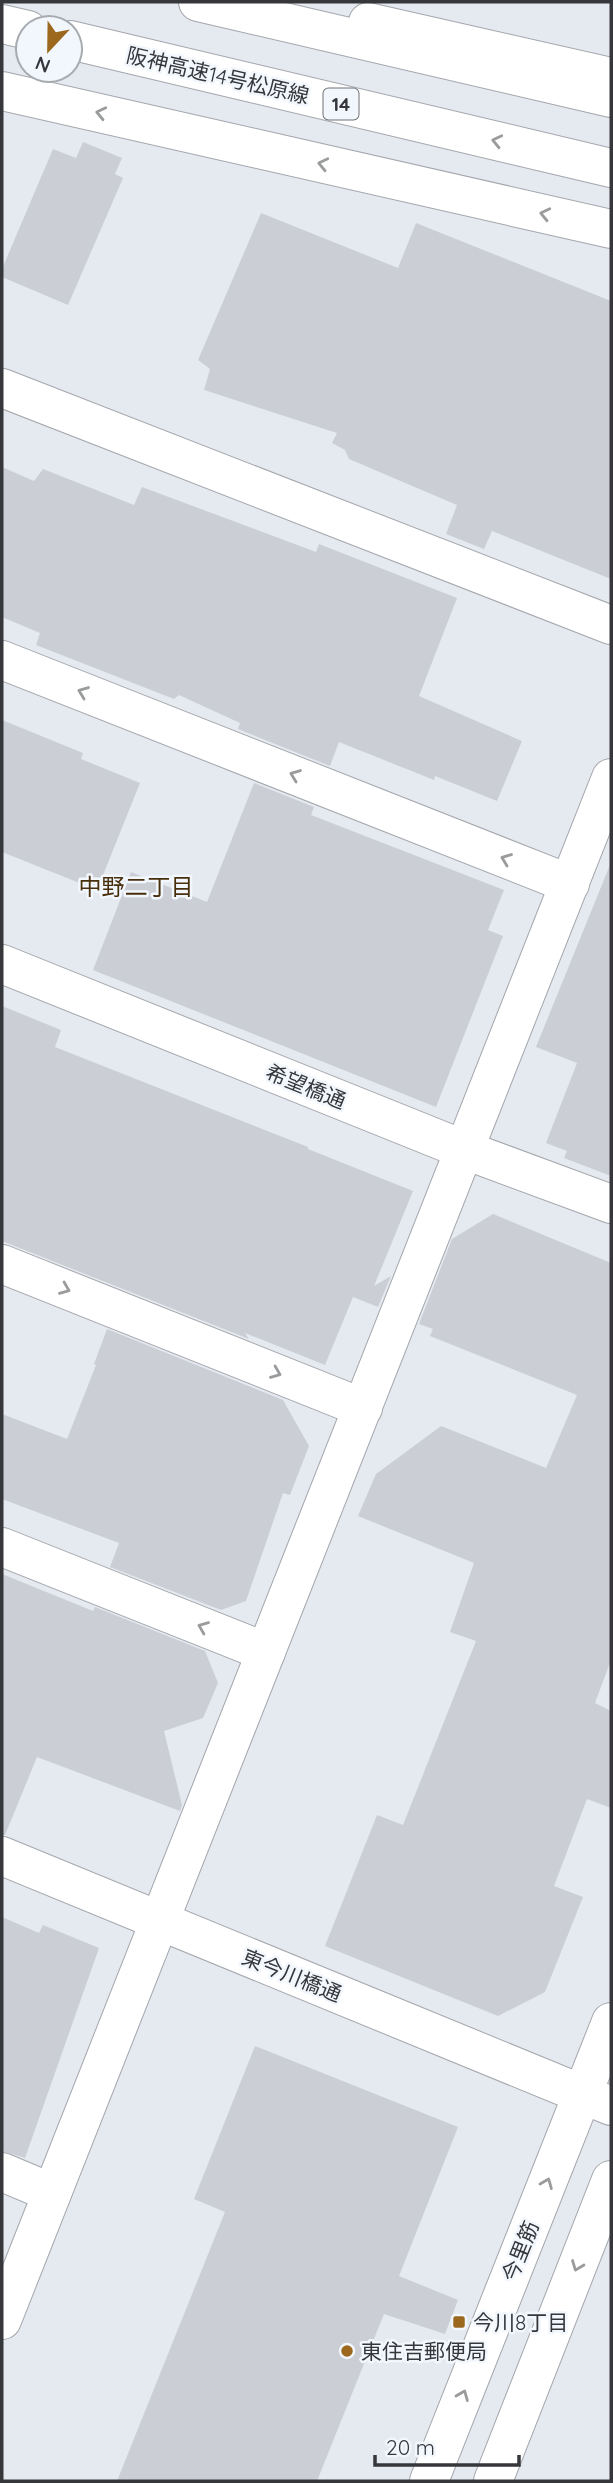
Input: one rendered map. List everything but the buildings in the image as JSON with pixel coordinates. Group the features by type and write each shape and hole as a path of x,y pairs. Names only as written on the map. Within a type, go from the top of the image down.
{"main road":[{"path":"198,2 611,98"},
{"path":"278,2 611,77"},
{"name":"阪神高速14号松原線","path":"84,43 611,167"},
{"path":"2,91 611,229"},
{"path":"2,388 611,625"},
{"path":"2,660 570,884"},
{"path":"2,2320 611,778"},
{"name":"希望橋通","path":"2,964 465,1150 611,1204"},
{"path":"2,1264 363,1408"},
{"path":"2,1547 266,1652"},
{"name":"東今川橋通","path":"2,1856 597,2100"},
{"name":"今里筋","path":"429,2481 597,2100 611,2022"},
{"path":"2,2172 52,2193"},
{"path":"493,2481 611,2180"}],"place":[{"name":"今川8丁目","path":"459,2322"},
{"name":"東住吉郵便局","path":"347,2351"}],"district":[{"name":"中野二丁目","path":"136,886"}]}
